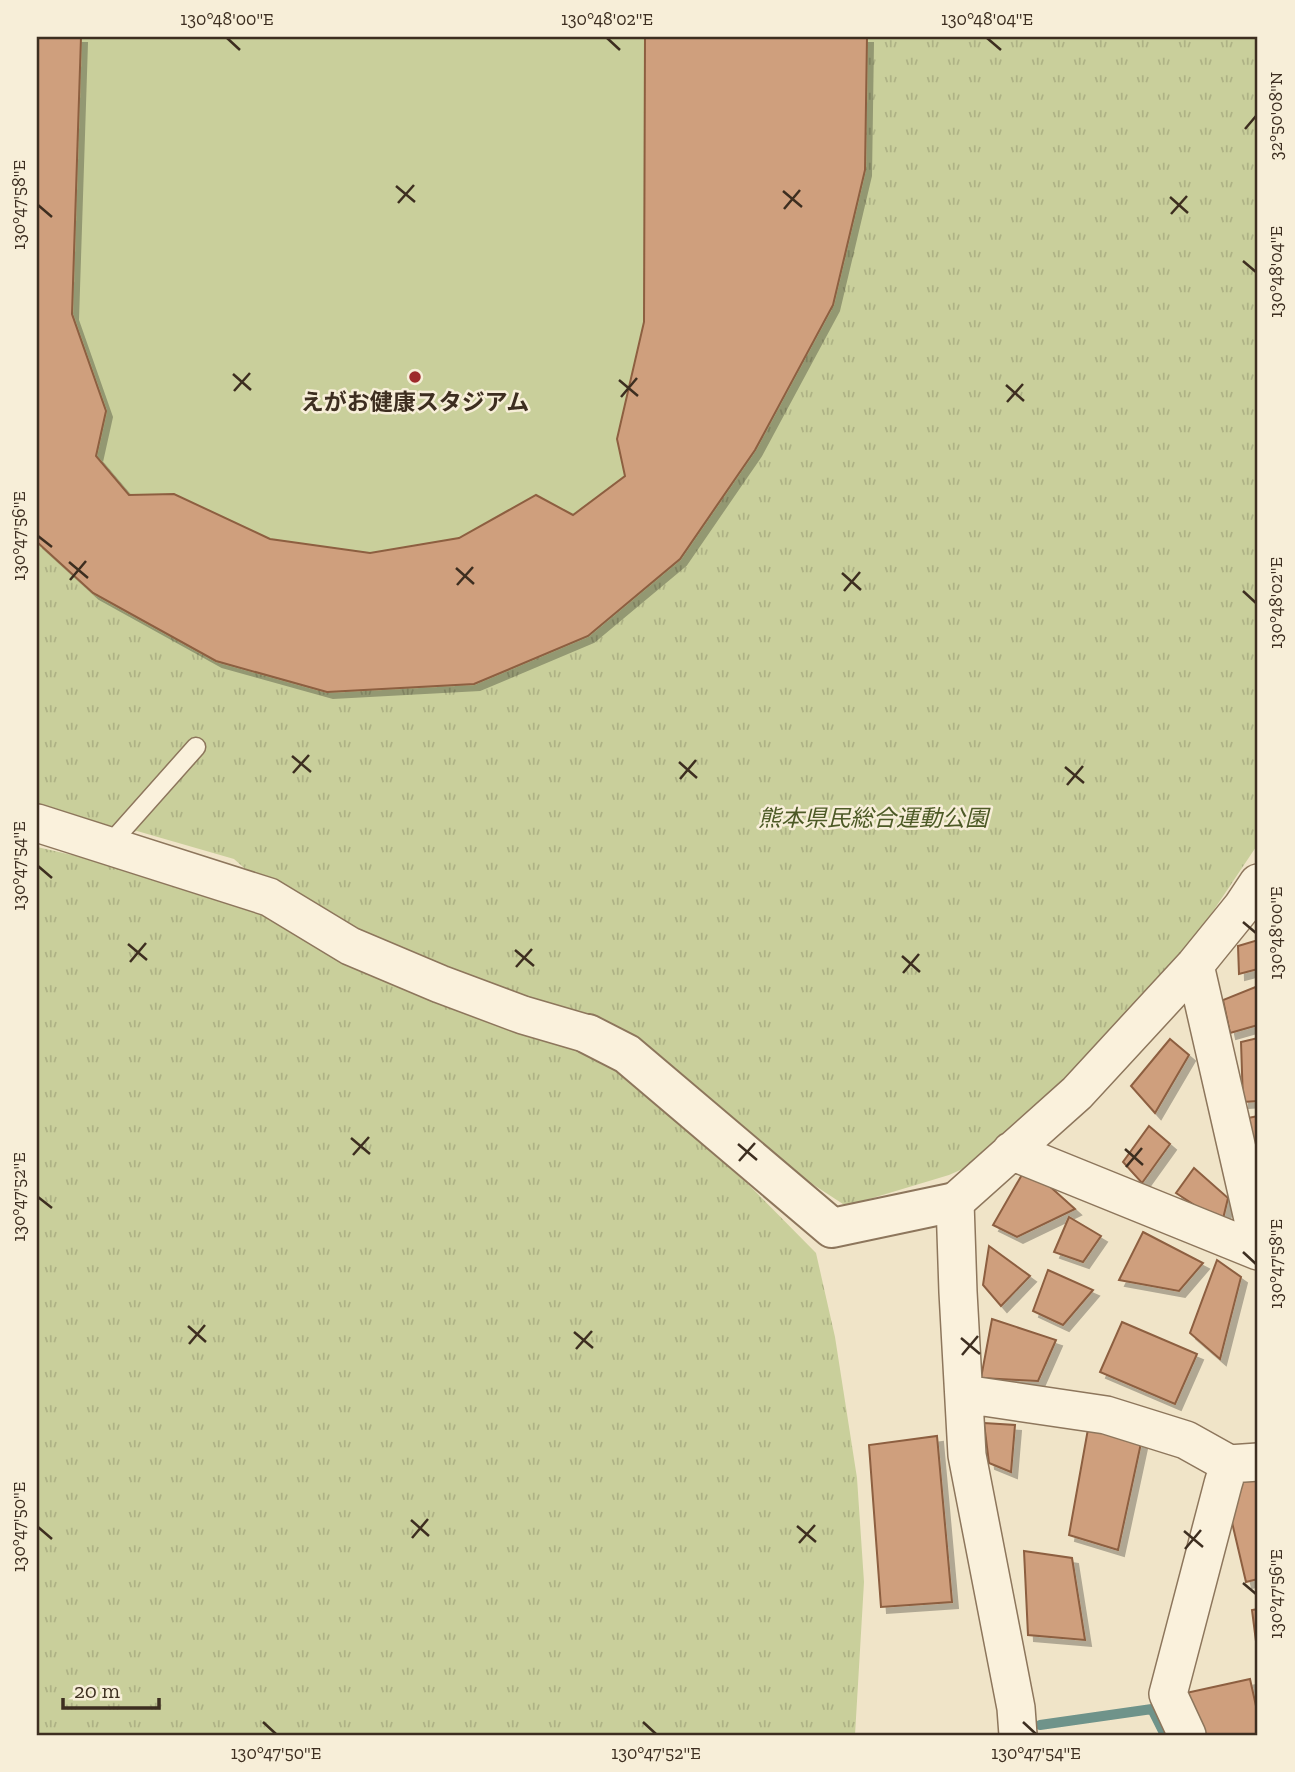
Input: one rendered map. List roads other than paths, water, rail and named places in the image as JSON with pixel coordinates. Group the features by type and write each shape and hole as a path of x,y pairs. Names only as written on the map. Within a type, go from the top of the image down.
{"street":[{"path":"37,823 269,897 350,946 523,1015 588,1034 627,1054 832,1228 956,1202 1077,1093 1195,965 1258,883"},
{"path":"1195,965 1258,1241"},
{"path":"1011,1152 1258,1251"},
{"path":"956,1202 967,1455 1016,1708 1018,1735"},
{"path":"964,1394 1106,1415 1186,1440 1244,1463 1168,1694 1187,1735"}],"lane":[{"path":"108,846 196,747"}],"waterway":[{"path":"1040,1725 1152,1709 1165,1735"}],"place":[{"name":"えがお健康スタジアム","path":"415,377"}],"park label":[{"name":"熊本県民総合運動公園","path":"873,818"}]}
